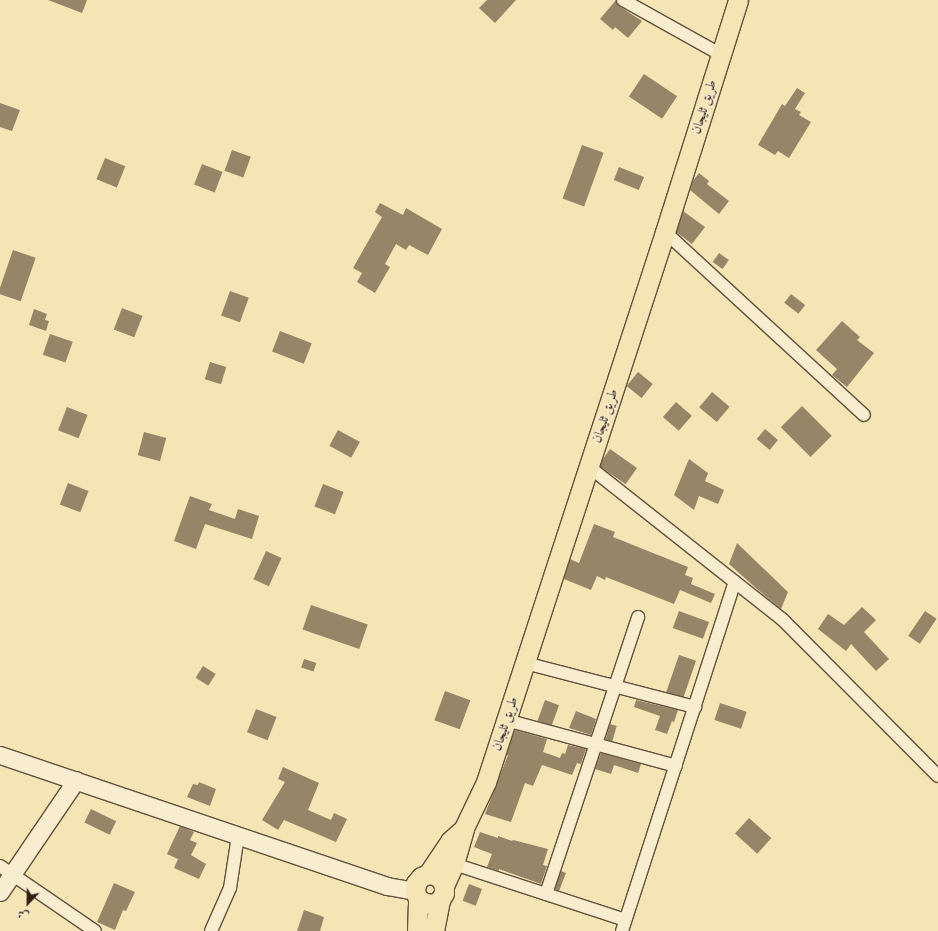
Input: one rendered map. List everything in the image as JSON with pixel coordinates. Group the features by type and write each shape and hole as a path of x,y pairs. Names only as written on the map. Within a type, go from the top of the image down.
{"main road":[{"name":"طريق ثليجان","path":"434,931 442,893 454,864 464,828 486,782 665,232 738,0"},
{"path":"0,755 416,895 425,903 433,904 442,893 441,879 435,875 428,874 421,877 416,884 416,895 417,931"},
{"path":"0,892 4,871 71,779"},
{"name":"طريق ثليجان","path":"428,874 450,841 464,828"}],"street":[{"path":"623,0 720,54"},
{"path":"665,232 864,415"},
{"path":"588,466 782,619 938,776"},
{"path":"454,864 546,894 623,925 735,582"},
{"path":"546,894 638,617"},
{"path":"525,663 694,707"},
{"path":"506,720 676,766"},
{"path":"210,931 230,888 238,836"},
{"path":"4,871 95,931"}],"building":[{"path":"48,0 87,0 82,13"},
{"path":"487,0 516,0 495,23 479,8"},
{"path":"616,0 619,6 642,21 628,38 615,27 613,30 600,19"},
{"path":"644,74 677,96 662,119 629,96"},
{"path":"797,88 805,93 795,109 801,112 799,115 811,122 789,158 778,151 775,155 758,145 782,104 785,106"},
{"path":"0,103 20,110 12,131 0,127"},
{"path":"582,145 604,153 584,206 563,199"},
{"path":"232,150 251,157 243,178 224,171"},
{"path":"105,158 125,166 117,188 96,179"},
{"path":"202,164 223,172 215,192 194,185"},
{"path":"619,167 644,177 639,190 614,180"},
{"path":"699,173 709,181 707,184 729,201 719,214 690,190 693,181"},
{"path":"380,203 403,215 406,208 442,229 428,255 409,245 406,250 396,244 385,264 390,267 375,293 357,282 362,273 353,268 382,217 375,212"},
{"path":"683,211 705,227 692,244 676,232"},
{"path":"13,250 36,258 21,301 0,294 0,288"},
{"path":"719,253 729,260 723,269 713,262"},
{"path":"230,291 249,298 240,322 221,315"},
{"path":"791,294 805,305 798,314 784,303"},
{"path":"122,308 143,316 134,337 114,329"},
{"path":"34,309 47,314 45,320 49,321 46,331 29,325"},
{"path":"842,321 860,337 857,340 874,353 847,387 832,375 837,369 816,350"},
{"path":"280,331 312,343 304,364 272,352"},
{"path":"50,334 73,342 66,363 43,355"},
{"path":"210,362 226,367 221,384 205,379"},
{"path":"638,372 653,384 641,398 627,386"},
{"path":"712,392 730,407 717,422 699,407"},
{"path":"676,402 692,416 679,431 663,417"},
{"path":"802,406 832,436 810,457 781,427"},
{"path":"67,407 88,415 79,438 58,430"},
{"path":"765,429 778,440 770,450 757,439"},
{"path":"338,430 360,442 351,458 329,446"},
{"path":"144,432 166,438 160,461 138,455"},
{"path":"610,449 637,468 626,484 599,465"},
{"path":"689,459 708,473 705,481 724,490 718,504 699,496 694,510 674,495"},
{"path":"68,483 89,491 80,512 60,504"},
{"path":"323,484 344,492 335,514 314,506"},
{"path":"190,496 212,504 209,510 235,519 238,509 259,516 252,539 205,524 196,549 174,541"},
{"path":"594,524 615,532 613,537 688,567 685,575 693,578 691,584 715,594 711,603 680,590 674,604 606,577 605,580 597,576 591,590 564,579 570,559 579,563"},
{"path":"737,543 788,592 781,609 729,564"},
{"path":"266,551 282,558 269,586 253,579"},
{"path":"311,605 368,625 359,649 303,630"},
{"path":"862,607 876,620 864,632 889,659 876,671 851,644 846,651 818,629 828,614 844,625"},
{"path":"679,611 709,622 703,639 673,628"},
{"path":"925,611 937,619 920,644 908,636"},
{"path":"679,655 696,661 683,699 666,693"},
{"path":"304,659 316,663 314,672 301,668"},
{"path":"203,666 216,674 208,686 196,678"},
{"path":"445,691 470,700 460,729 434,720"},
{"path":"545,700 559,705 552,726 537,721"},
{"path":"636,700 678,710 674,722 672,721 667,734 655,730 660,716 634,707"},
{"path":"720,703 747,712 741,729 714,720"},
{"path":"256,709 277,717 268,740 247,732"},
{"path":"576,711 596,719 591,735 569,728"},
{"path":"610,724 617,726 612,741 606,739"},
{"path":"515,730 547,739 543,752 560,758 562,753 565,754 568,745 586,749 581,764 577,763 572,775 542,765 533,786 525,783 511,822 485,814 508,755 506,755"},
{"path":"601,753 641,764 638,773 614,765 611,774 595,769"},
{"path":"283,767 319,783 308,810 331,820 334,813 347,819 336,842 284,820 278,830 262,820 285,782 278,779"},
{"path":"199,782 216,789 210,806 187,797 193,784 198,785"},
{"path":"91,809 116,821 110,835 84,822"},
{"path":"749,818 771,838 757,854 735,834"},
{"path":"180,826 194,832 190,840 197,843 191,855 206,864 199,879 174,868 178,859 167,854"},
{"path":"480,832 498,838 498,836 512,841 548,849 543,865 547,866 541,884 499,869 499,871 487,867 492,854 474,847"},
{"path":"561,871 566,873 559,891 555,889"},
{"path":"114,883 135,892 126,911 123,910 115,930 97,922"},
{"path":"469,884 482,889 476,906 463,901"},
{"path":"304,910 324,917 320,931 297,931"}]}
